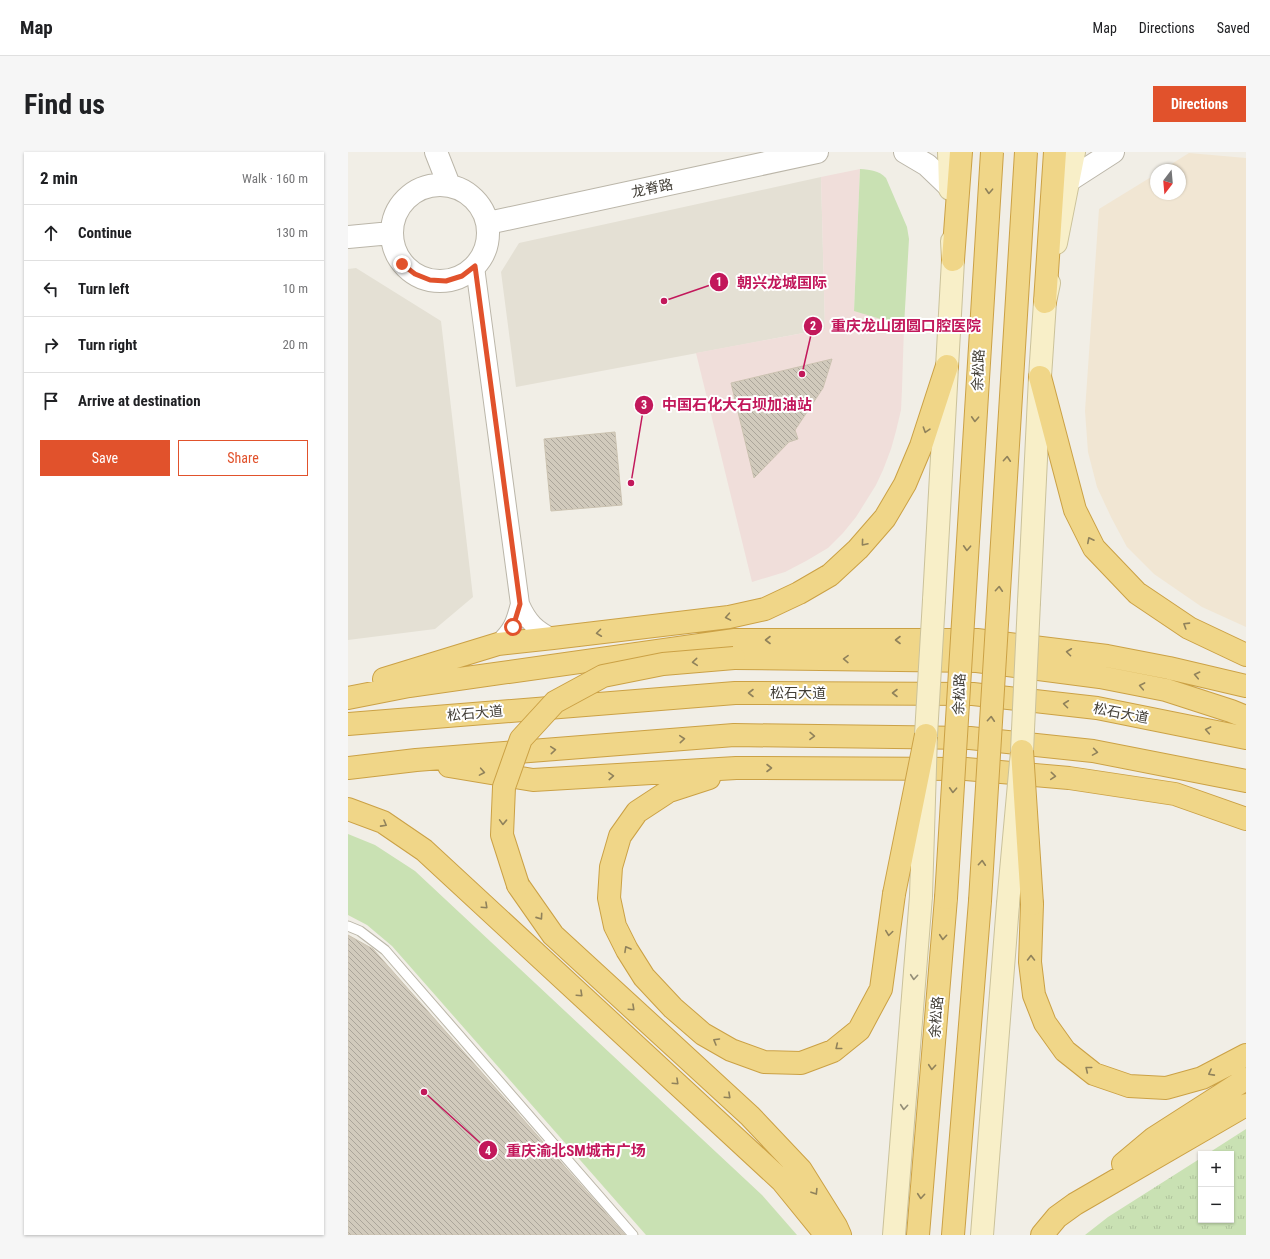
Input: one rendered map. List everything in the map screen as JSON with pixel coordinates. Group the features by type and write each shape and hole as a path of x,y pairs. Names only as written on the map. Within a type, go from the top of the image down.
{"highway":[{"path":"952,260 961,152"},
{"name":"余松路","path":"918,1235 946,898 992,152"},
{"path":"953,1235 980,902 1026,152"},
{"path":"1045,302 1055,152"},
{"path":"348,690 498,644 729,618 765,609 799,593 830,575 858,549 885,518 906,484 921,446 947,366"},
{"path":"1040,377 1075,510 1094,548 1137,592 1189,628 1246,655"},
{"path":"348,698 409,686 735,640 977,640 1107,656 1241,684"},
{"path":"840,1235 836,1226 801,1170 750,1116 552,934 518,884 502,835 504,787 522,740 556,702 603,676 663,664 734,658 977,661 1100,677 1166,690 1246,717"},
{"name":"松石大道","path":"348,724 735,693 973,694 1097,708 1246,738"},
{"path":"348,768 416,760 734,735 970,738 1094,752 1246,781"},
{"path":"736,768 669,791 637,812 620,836 611,867 609,898 615,926 627,950 644,977 673,1008 703,1034 731,1050 764,1062 801,1063 833,1051 858,1030 882,989 894,894 926,735"},
{"path":"1022,751 1032,904 1030,962 1034,995 1045,1023 1065,1051 1094,1074 1129,1086 1166,1088 1202,1078 1246,1055"},
{"path":"416,760 533,780 736,768 966,769 1069,778 1175,794 1246,809"},
{"path":"1175,794 1246,819"},
{"path":"348,809 383,822 424,850 782,1181 826,1235"},
{"path":"1042,1235 1057,1217 1075,1204 1154,1138 1246,1079"},
{"path":"1075,1204 1246,1105"}],"main road":[{"path":"894,1235 920,896 926,735 947,366 952,260 949,152"},
{"path":"982,1235 1008,904 1022,751 1045,302 1074,152"}],"street":[{"path":"436,152 449,185"},
{"name":"龙脊路","path":"488,223 817,152"},
{"path":"905,152 927,165 950,187"},
{"path":"1068,181 1113,152"},
{"path":"434,184 449,185 462,190 474,198 488,223 489,239 484,253 475,266 462,276 446,281 430,280 415,274 402,264 394,249 391,233 393,219 399,206 408,196 420,188 434,184"},
{"path":"348,236 391,233"},
{"path":"475,266 520,604 531,623 540,632 553,638"},
{"path":"498,644 507,636 513,627 520,604"}],"lane":[{"path":"348,926 360,932 385,950 633,1235"}],"shaded area":[{"path":"1189,153 1246,158 1246,627 1202,607 1154,574 1127,547 1097,487 1088,452 1085,411 1099,209 1150,178 1150,200 1186,200 1186,164 1172,164"},
{"path":"860,169 854,310 904,326 901,410 896,431 891,449 876,485 856,517 843,533 828,548 806,561 785,572 752,582 696,353 825,329 821,177"},
{"path":"821,177 825,329 516,387 501,272 519,243"},
{"path":"356,268 441,321 473,597 435,629 348,640 348,269"}],"green space":[{"path":"860,169 877,172 886,178 907,227 909,239 904,326 854,311"},
{"path":"348,834 375,845 415,871 762,1195 797,1235 646,1235 392,946 367,925 348,915"},
{"path":"1246,1129 1246,1235 1085,1235 1108,1217 1198,1160 1198,1223 1234,1223 1234,1151 1212,1151"}],"building":[{"path":"832,359 823,388 795,430 798,439 789,442 754,478 731,383"},
{"path":"615,432 622,505 551,511 544,439"},
{"path":"348,935 373,949 625,1235 348,1235"}],"place":[{"name":"朝兴龙城国际","path":"664,301"},
{"name":"重庆龙山团圆口腔医院","path":"802,374"},
{"name":"中国石化大石坝加油站","path":"631,483"},
{"name":"重庆渝北SM城市广场","path":"424,1092"}],"route":[{"path":"402,264 415,274 430,280 446,281 462,276 475,266 520,604 513,627"}]}
